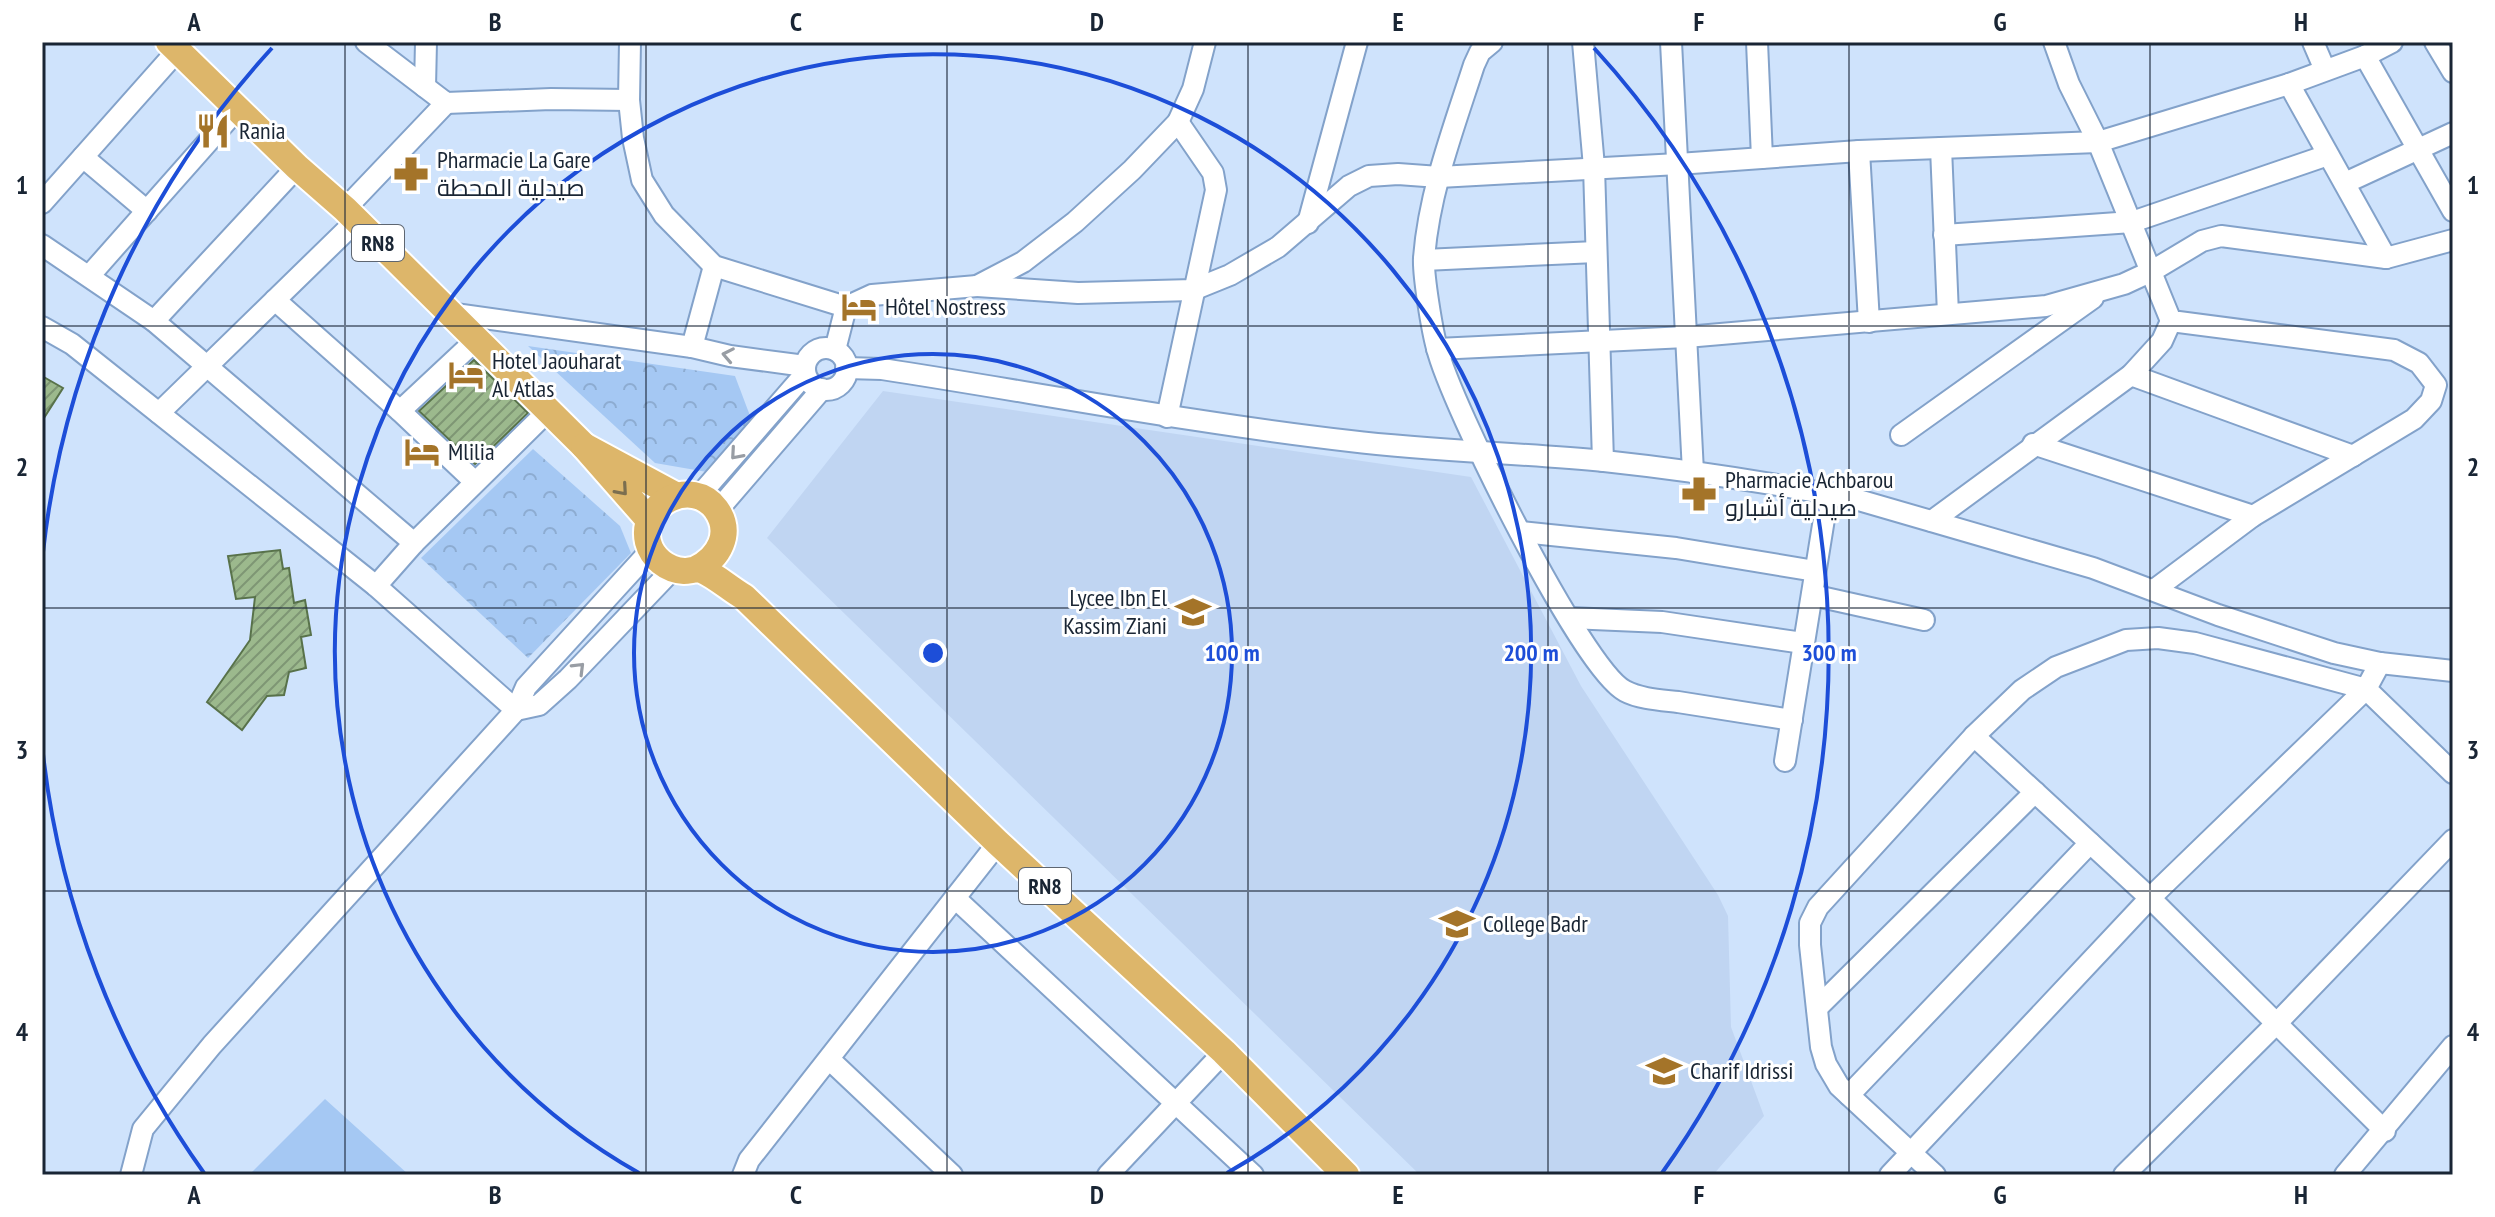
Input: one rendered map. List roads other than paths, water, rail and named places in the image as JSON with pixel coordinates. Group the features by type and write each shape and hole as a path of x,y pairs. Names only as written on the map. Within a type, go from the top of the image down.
{"main road":[{"name":"RN8","path":"173,46 549,410 649,520"},
{"name":"RN8","path":"584,446 697,501 722,522 721,545 744,597"},
{"path":"651,550 647,532 655,509 697,501"},
{"path":"684,569 707,564 721,545"},
{"name":"RN8","path":"651,550 662,563 702,570 744,597 998,843 1224,1052 1346,1175"}],"street":[{"path":"366,42 446,103 629,100"},
{"path":"425,87 426,42"},
{"path":"630,42 629,100 633,138 642,180 664,215 714,266 846,307 872,295 977,286 1078,293 1193,290 1242,268 1278,247 1349,186 1369,176 1398,174 1439,177 1859,151 2098,142 2289,84 2365,56 2392,42"},
{"path":"977,286 1023,262 1075,222 1178,122 1193,89 1205,42"},
{"path":"1308,223 1357,42"},
{"path":"1492,42 1480,52 1474,65 1439,177 1424,260 1437,349 1479,451 1570,618 1606,675 1625,692 1792,720"},
{"path":"1583,42 1594,167 1603,461"},
{"path":"1671,42 1693,472"},
{"path":"1757,42 1762,158"},
{"path":"1932,521 2131,375 2162,341 2171,321 2098,142 2069,84 2054,42"},
{"path":"2313,42 2325,70"},
{"path":"2435,42 2453,72"},
{"path":"42,203 173,46"},
{"path":"2365,56 2453,211"},
{"path":"2289,84 2386,258"},
{"path":"159,413 275,300 446,103"},
{"path":"90,275 237,109"},
{"path":"1167,417 1216,181 1178,122"},
{"path":"2345,183 2453,133"},
{"path":"1941,148 1948,314"},
{"path":"1859,151 1869,322"},
{"path":"1944,235 2132,222 2328,155"},
{"path":"83,157 147,211"},
{"path":"154,321 297,167"},
{"path":"1437,349 1686,337 2046,306 2105,290 2152,271 2202,241 2221,236 2386,258 2453,240"},
{"path":"42,245 154,321 414,543"},
{"path":"1424,260 1596,252"},
{"path":"692,347 714,266"},
{"path":"1901,435 2105,290"},
{"path":"275,300 475,482"},
{"path":"835,350 846,307"},
{"path":"448,313 692,347 805,370"},
{"path":"2154,590 2253,516 2414,419 2431,401 2436,385 2419,363 2394,350 2171,321"},
{"path":"42,327 72,344 376,586 516,710"},
{"path":"400,411 476,340"},
{"path":"697,501 805,370 813,352 835,350 841,354 846,368 836,387 822,389 814,386 805,370"},
{"path":"846,368 882,369 1167,417 1353,442 1603,461 1828,494 2093,568 2280,637 2334,653 2380,663 2453,671"},
{"path":"2131,375 2353,456"},
{"path":"697,501 822,389"},
{"path":"376,586 414,543 549,410"},
{"path":"2033,444 2253,516"},
{"path":"1785,761 1828,494"},
{"path":"1521,532 1676,548 1815,571"},
{"path":"131,1175 143,1129 182,1081 516,710 526,687 651,550"},
{"path":"516,710 539,705 684,569"},
{"path":"1812,595 1924,620"},
{"path":"1570,618 1662,622 1803,643"},
{"path":"1935,1175 1839,1086 1826,1064 1817,1008 1810,923 1818,907 1974,736 2022,690 2056,667 2126,640 2158,638 2195,643 2366,689 2453,773"},
{"path":"1890,1175 2150,898 2366,689 2380,663"},
{"path":"1974,736 2150,898 2385,1131"},
{"path":"1817,1008 2035,792"},
{"path":"2124,1175 2278,1022 2453,840"},
{"path":"743,1175 749,1160 998,843"},
{"path":"1849,1095 2090,843"},
{"path":"955,898 1253,1175"},
{"path":"2345,1175 2385,1131 2453,1046"},
{"path":"1108,1175 1224,1052"},
{"path":"829,1059 952,1175"}],"place":[{"name":"Rania","path":"213,131"},
{"name":"Pharmacie La Gare صيدلية المحطة","path":"411,174"},
{"name":"Hôtel Nostress","path":"859,307"},
{"name":"Hotel Jaouharat Al Atlas","path":"466,375"},
{"name":"Mlilia","path":"422,452"},
{"name":"Pharmacie Achbarou صيدلية أشبارو","path":"1699,494"},
{"name":"Lycee Ibn El Kassim Ziani","path":"1193,612"},
{"name":"College Badr","path":"1457,924"},
{"name":"Charif Idrissi","path":"1664,1071"}]}
